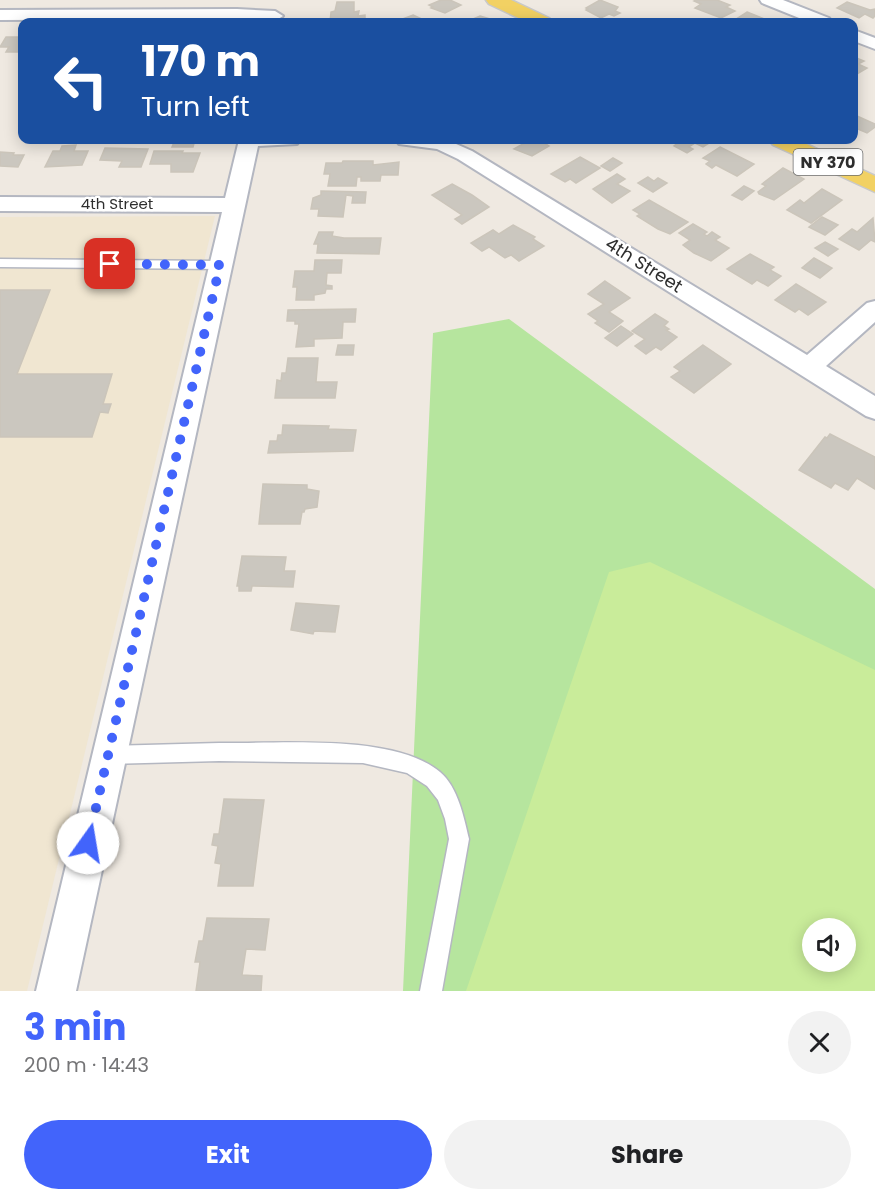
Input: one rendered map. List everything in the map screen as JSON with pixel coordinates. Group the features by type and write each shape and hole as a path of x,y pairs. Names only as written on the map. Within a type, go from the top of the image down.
{"main road":[{"path":"495,0 533,18"},
{"name":"NY 370","path":"789,144 875,185"}],"street":[{"path":"768,0 813,18"},
{"path":"0,15 276,13"},
{"path":"858,37 875,44"},
{"path":"56,991 248,144"},
{"name":"4th Street","path":"441,144 465,155 875,409"},
{"name":"4th Street","path":"0,204 234,204"},
{"path":"808,367 875,309"}],"lane":[{"path":"0,263 220,265"},
{"path":"108,755 219,752 363,754 410,765 434,779 445,794 455,819 459,839 431,991"}],"shaded area":[{"path":"215,216 27,991 0,991 0,217"}],"green space":[{"path":"509,319 875,589 875,991 403,991 433,333"},
{"path":"650,562 875,670 875,991 466,991 609,572"}],"building":[{"path":"441,0 450,0 461,5 445,13 429,5"},
{"path":"600,0 618,7 615,11 620,13 614,16 609,14 601,18 586,10"},
{"path":"717,0 730,5 726,7 735,11 721,18 695,8 701,4 694,1"},
{"path":"337,2 354,2 354,12 359,11 358,16 365,15 365,18 330,18 331,12 335,11"},
{"path":"847,2 870,10 875,9 875,16 873,18 865,14 859,18 837,8"},
{"path":"747,12 762,18 738,18"},
{"path":"6,37 18,37 18,52 6,52 9,47 0,47"},
{"path":"858,64 867,68 858,73"},
{"path":"858,116 875,124 875,127 867,133 858,129"},
{"path":"173,144 194,144 193,147 172,147"},
{"path":"523,144 549,146 532,156 514,149"},
{"path":"694,144 689,147 693,149 687,153 674,146"},
{"path":"76,145 74,151 88,151 82,165 45,167 53,151 60,151 62,146"},
{"path":"720,147 754,164 737,176 716,165 712,168 706,164 710,161 703,158"},
{"path":"105,148 148,149 141,167 119,167 122,161 100,160"},
{"path":"154,151 200,153 193,172 171,172 171,164 150,164"},
{"path":"0,152 24,155 18,167 0,166"},
{"path":"580,157 600,168 576,183 570,179 565,182 551,174"},
{"path":"613,158 622,163 610,171 601,166"},
{"path":"343,161 373,161 373,165 399,162 398,175 381,175 380,181 361,181 361,177 357,177 356,186 328,186 330,174 324,174 326,163 342,163"},
{"path":"783,168 804,179 774,200 759,194 758,192 766,186 762,184"},
{"path":"617,174 625,179 617,184 630,191 612,203 593,189"},
{"path":"648,177 654,181 658,178 667,183 653,192 638,183"},
{"path":"452,184 489,207 462,224 455,219 462,215 432,195"},
{"path":"744,186 754,191 742,200 732,195"},
{"path":"822,189 842,200 811,223 787,210 800,200 804,203"},
{"path":"321,191 366,192 365,203 352,203 353,196 346,195 343,217 318,216 319,209 311,209 313,198 321,195"},
{"path":"649,200 688,222 670,234 658,229 637,216 640,214 633,210"},
{"path":"822,217 838,225 825,235 809,227"},
{"path":"873,218 875,242 871,240 859,250 839,239 852,229 857,232"},
{"path":"693,224 707,232 704,234 707,236 712,232 720,237 715,240 729,248 711,261 694,253 683,245 690,240 679,233"},
{"path":"513,225 535,237 533,239 544,246 519,261 511,255 505,258 489,247 482,251 471,243 493,230 499,234"},
{"path":"319,232 333,232 332,236 344,238 381,238 379,254 317,253 318,244 314,244"},
{"path":"825,242 838,249 828,256 815,248"},
{"path":"750,254 774,267 770,270 781,276 768,286 757,280 752,284 727,269"},
{"path":"814,258 832,268 820,278 802,268"},
{"path":"315,260 342,260 341,273 327,273 326,285 332,286 332,289 326,289 325,293 314,295 314,300 296,300 297,287 293,287 295,271 314,271"},
{"path":"605,281 630,298 609,312 623,321 609,332 595,323 598,321 588,314 604,304 588,294"},
{"path":"796,284 826,302 808,315 799,309 795,312 775,300"},
{"path":"0,290 50,290 17,374 112,374 103,404 111,404 108,413 100,412 92,437 0,437"},
{"path":"356,309 355,322 343,322 342,338 314,339 314,346 296,347 299,324 295,324 295,321 287,321 288,310"},
{"path":"655,314 668,322 664,326 669,329 666,330 677,337 661,350 656,347 646,354 635,346 645,339 632,331"},
{"path":"621,326 633,334 617,346 605,338"},
{"path":"338,345 354,345 353,355 336,355"},
{"path":"703,345 731,364 694,393 671,377 680,371 674,367"},
{"path":"288,358 318,358 316,382 337,382 335,398 275,398 277,380 281,381 282,373 286,373"},
{"path":"283,425 329,426 328,429 356,430 353,451 268,453 270,441 277,441 278,435 282,435"},
{"path":"830,434 875,457 875,489 857,478 848,490 835,483 831,488 799,470 825,437 827,438"},
{"path":"263,484 307,485 307,489 319,491 317,507 305,509 302,512 300,524 259,524"},
{"path":"242,556 286,557 284,571 295,571 293,587 252,586 251,591 239,591 239,586 237,586"},
{"path":"296,603 339,606 335,632 314,631 313,634 291,630"},
{"path":"224,799 264,800 253,886 218,886 221,864 215,863 218,846 212,845 214,834 219,834"},
{"path":"207,918 269,919 265,950 246,949 242,975 262,976 261,991 196,991 200,962 195,962 199,941 203,941"}],"route":[{"path":"88,843 220,265 110,264"}]}
